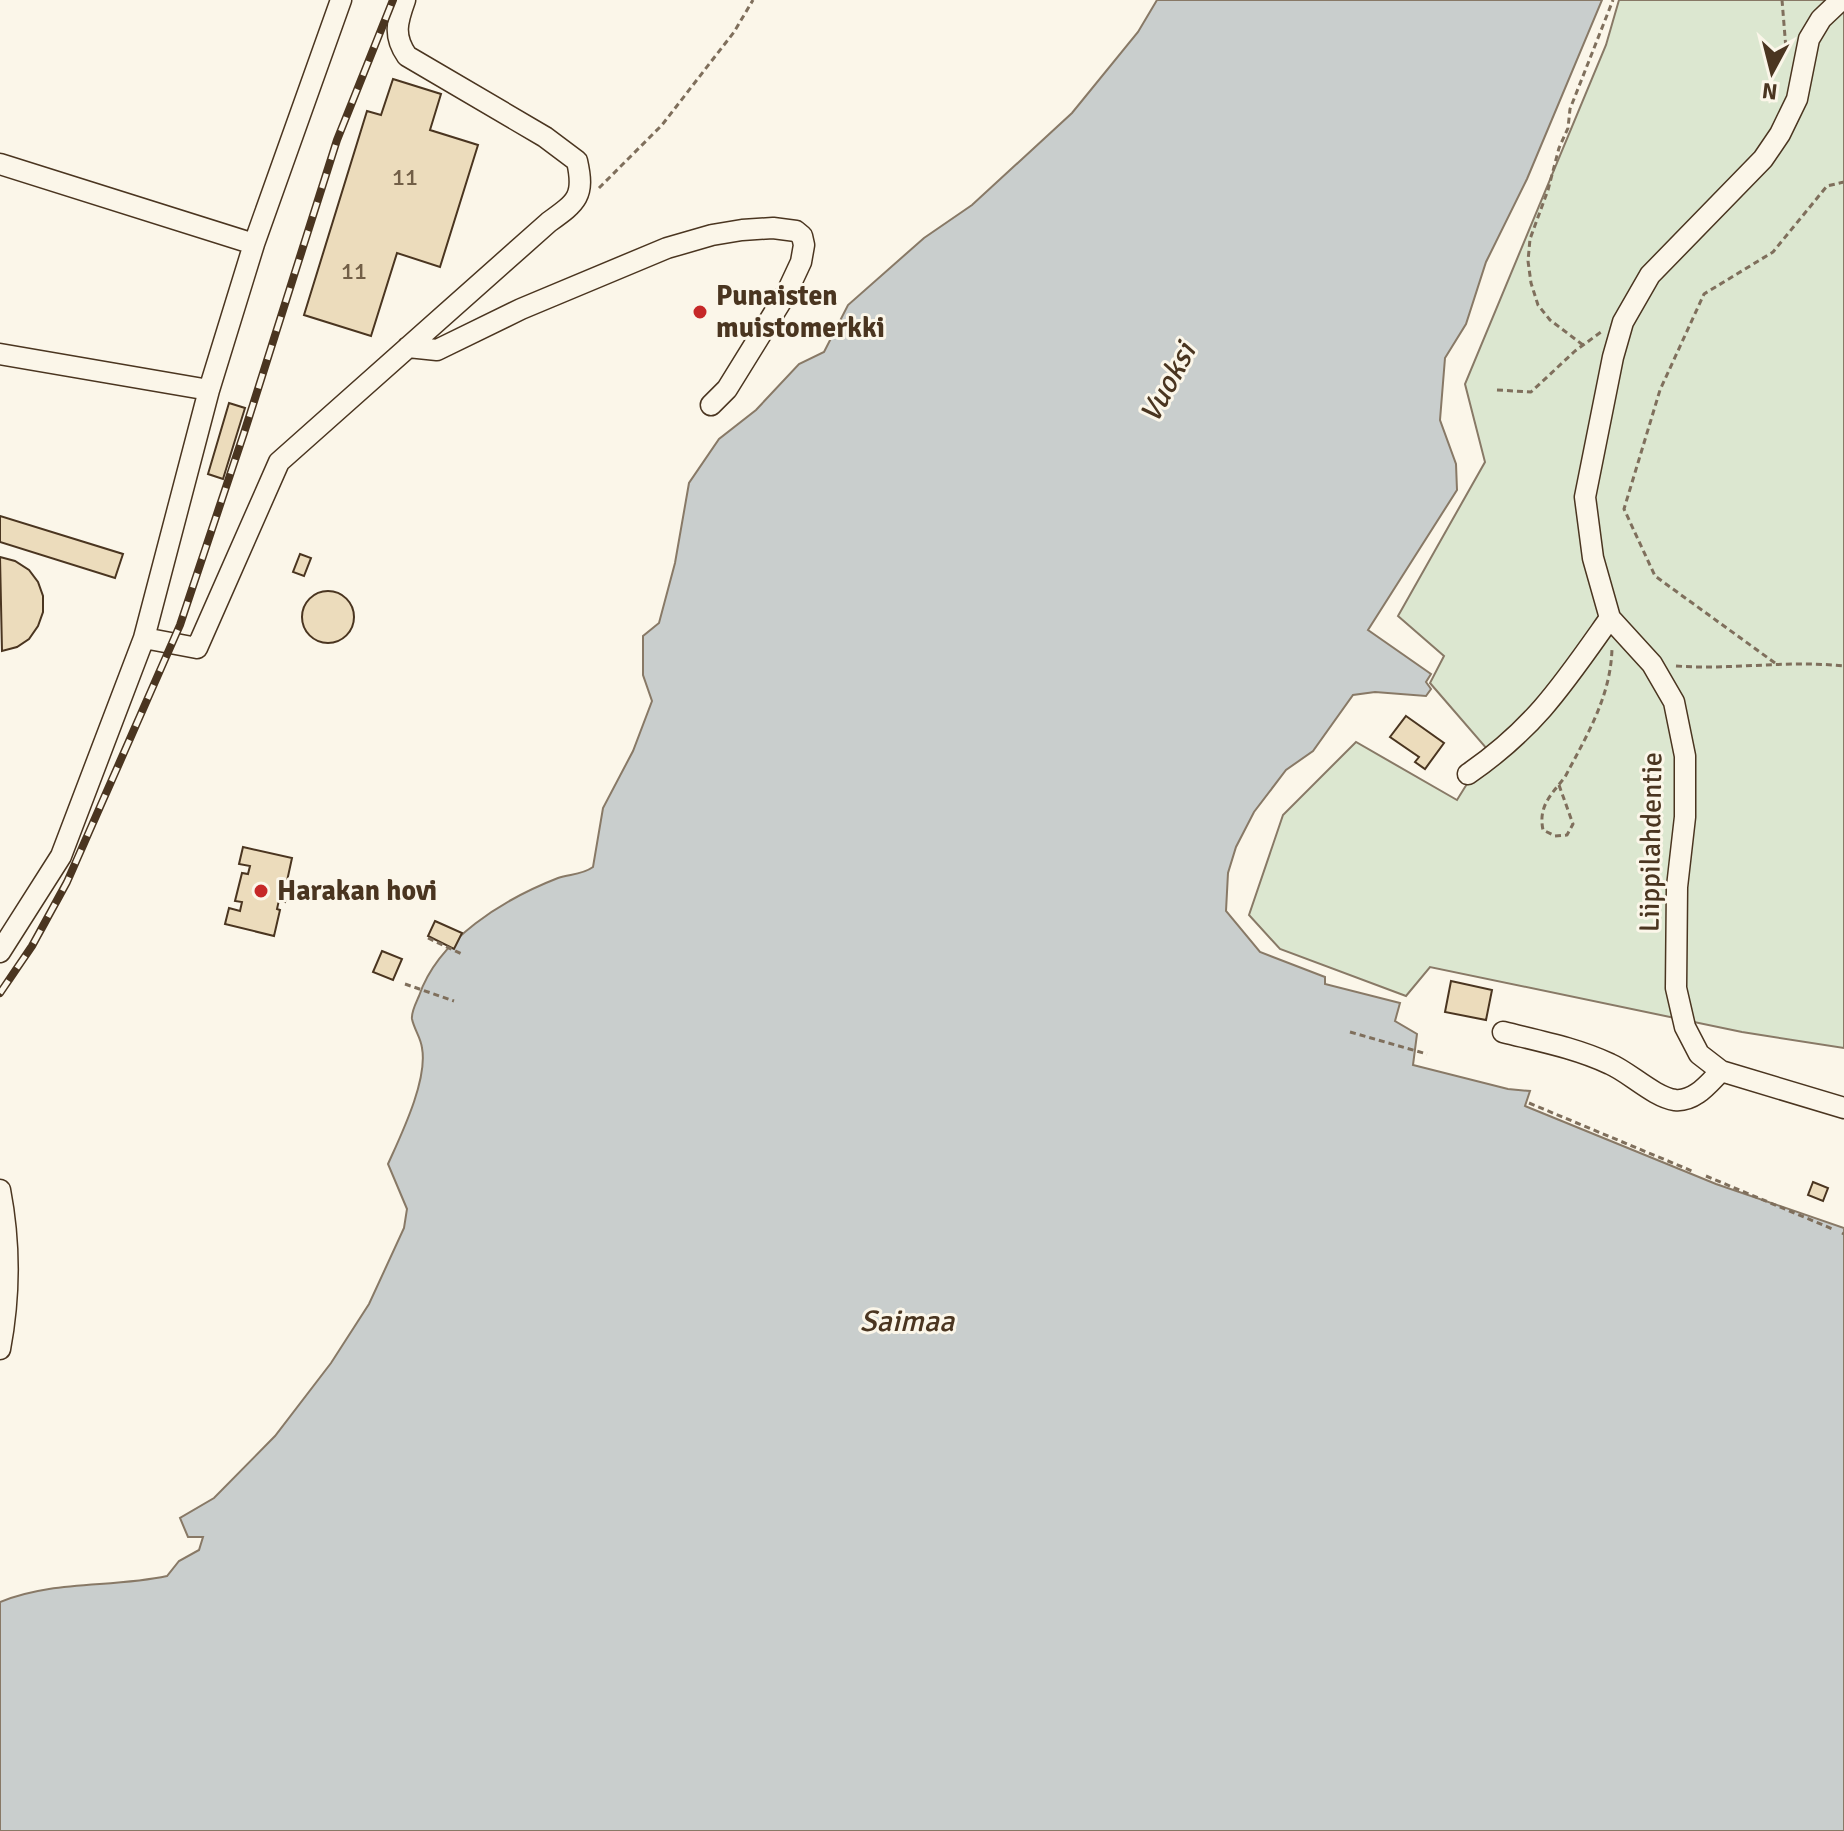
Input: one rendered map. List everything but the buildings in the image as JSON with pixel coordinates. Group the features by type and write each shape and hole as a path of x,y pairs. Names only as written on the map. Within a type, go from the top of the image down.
{"street":[{"path":"0,952 61,856 144,638 209,390 254,244 341,0"},
{"path":"144,638 197,648 279,462 549,222 573,205 582,184 577,161 545,137 407,56 396,31 405,0"},
{"name":"Liippilahdentie","path":"1841,0 1821,19 1809,39 1797,99 1780,134 1763,159 1650,275 1623,322 1585,497 1593,558 1610,618 1652,664 1674,702 1685,756 1685,817 1677,887 1676,988 1685,1027 1699,1054 1721,1071 1844,1108"},
{"path":"0,164 254,244"},
{"path":"408,347 437,350 521,309 667,248 742,230 773,228 796,231 802,236 804,245 801,262 787,292 734,379 711,405"},
{"path":"0,354 209,390"},
{"path":"1468,774 1500,752 1551,701 1610,618"},
{"path":"1503,1032 1587,1054 1675,1100 1696,1095 1721,1071"},
{"path":"0,1190 5,1213 8,1267 6,1319 0,1349"}],"path":[{"path":"573,205 606,183 662,125 734,32 753,0"},
{"path":"1583,345 1550,320 1538,305 1528,261 1530,239 1568,128 1570,109 1613,0"},
{"path":"1775,663 1655,576 1624,509 1660,390 1704,294 1773,252 1827,186 1844,182"},
{"path":"1497,390 1531,392 1583,345 1623,322"},
{"path":"1559,785 1573,824 1567,835 1555,836 1543,830 1540,815 1598,714 1609,681 1612,650 1610,618"},
{"path":"1652,664 1844,666"},
{"path":"428,938 464,955"},
{"path":"405,984 454,1001"},
{"path":"1350,1032 1427,1054"},
{"path":"1529,1103 1692,1171"},
{"path":"1706,1176 1835,1230"}],"green space":[{"path":"1619,0 1844,0 1844,1048 1742,1032 1430,967 1406,996 1280,949 1249,915 1283,815 1356,742 1457,800 1488,750 1430,683 1444,656 1398,616 1485,462 1465,384 1606,45"}],"water":[{"name":"Saimaa","path":"1157,0 1602,0 1527,179 1486,262 1466,324 1445,358 1440,420 1456,464 1457,490 1368,630 1431,674 1426,682 1431,689 1426,696 1375,692 1353,695 1313,751 1286,770 1254,812 1236,847 1228,873 1226,911 1260,952 1325,977 1325,984 1400,1003 1395,1021 1417,1034 1413,1065 1508,1089 1530,1091 1525,1106 1716,1184 1844,1228 1844,1831 0,1831 0,1602 41,1590 167,1576 179,1561 199,1550 203,1537 188,1537 180,1518 214,1498 275,1436 331,1363 369,1304 404,1228 407,1209 388,1164 412,1107 421,1076 422,1048 412,1013 428,975 441,956 475,924 516,897 558,878 593,867 603,808 633,751 652,701 643,675 643,636 659,623 675,563 689,483 719,439 756,410 799,364 824,352 848,305 924,238 972,205 1072,113 1138,32"}],"railway":[{"path":"0,993 32,946 67,882 180,625 337,140 393,0"}],"place":[{"name":"Punaisten muistomerkki","path":"700,312"},
{"name":"Harakan hovi","path":"261,891"}],"water label":[{"name":"Vuoksi","path":"1168,383"}]}
